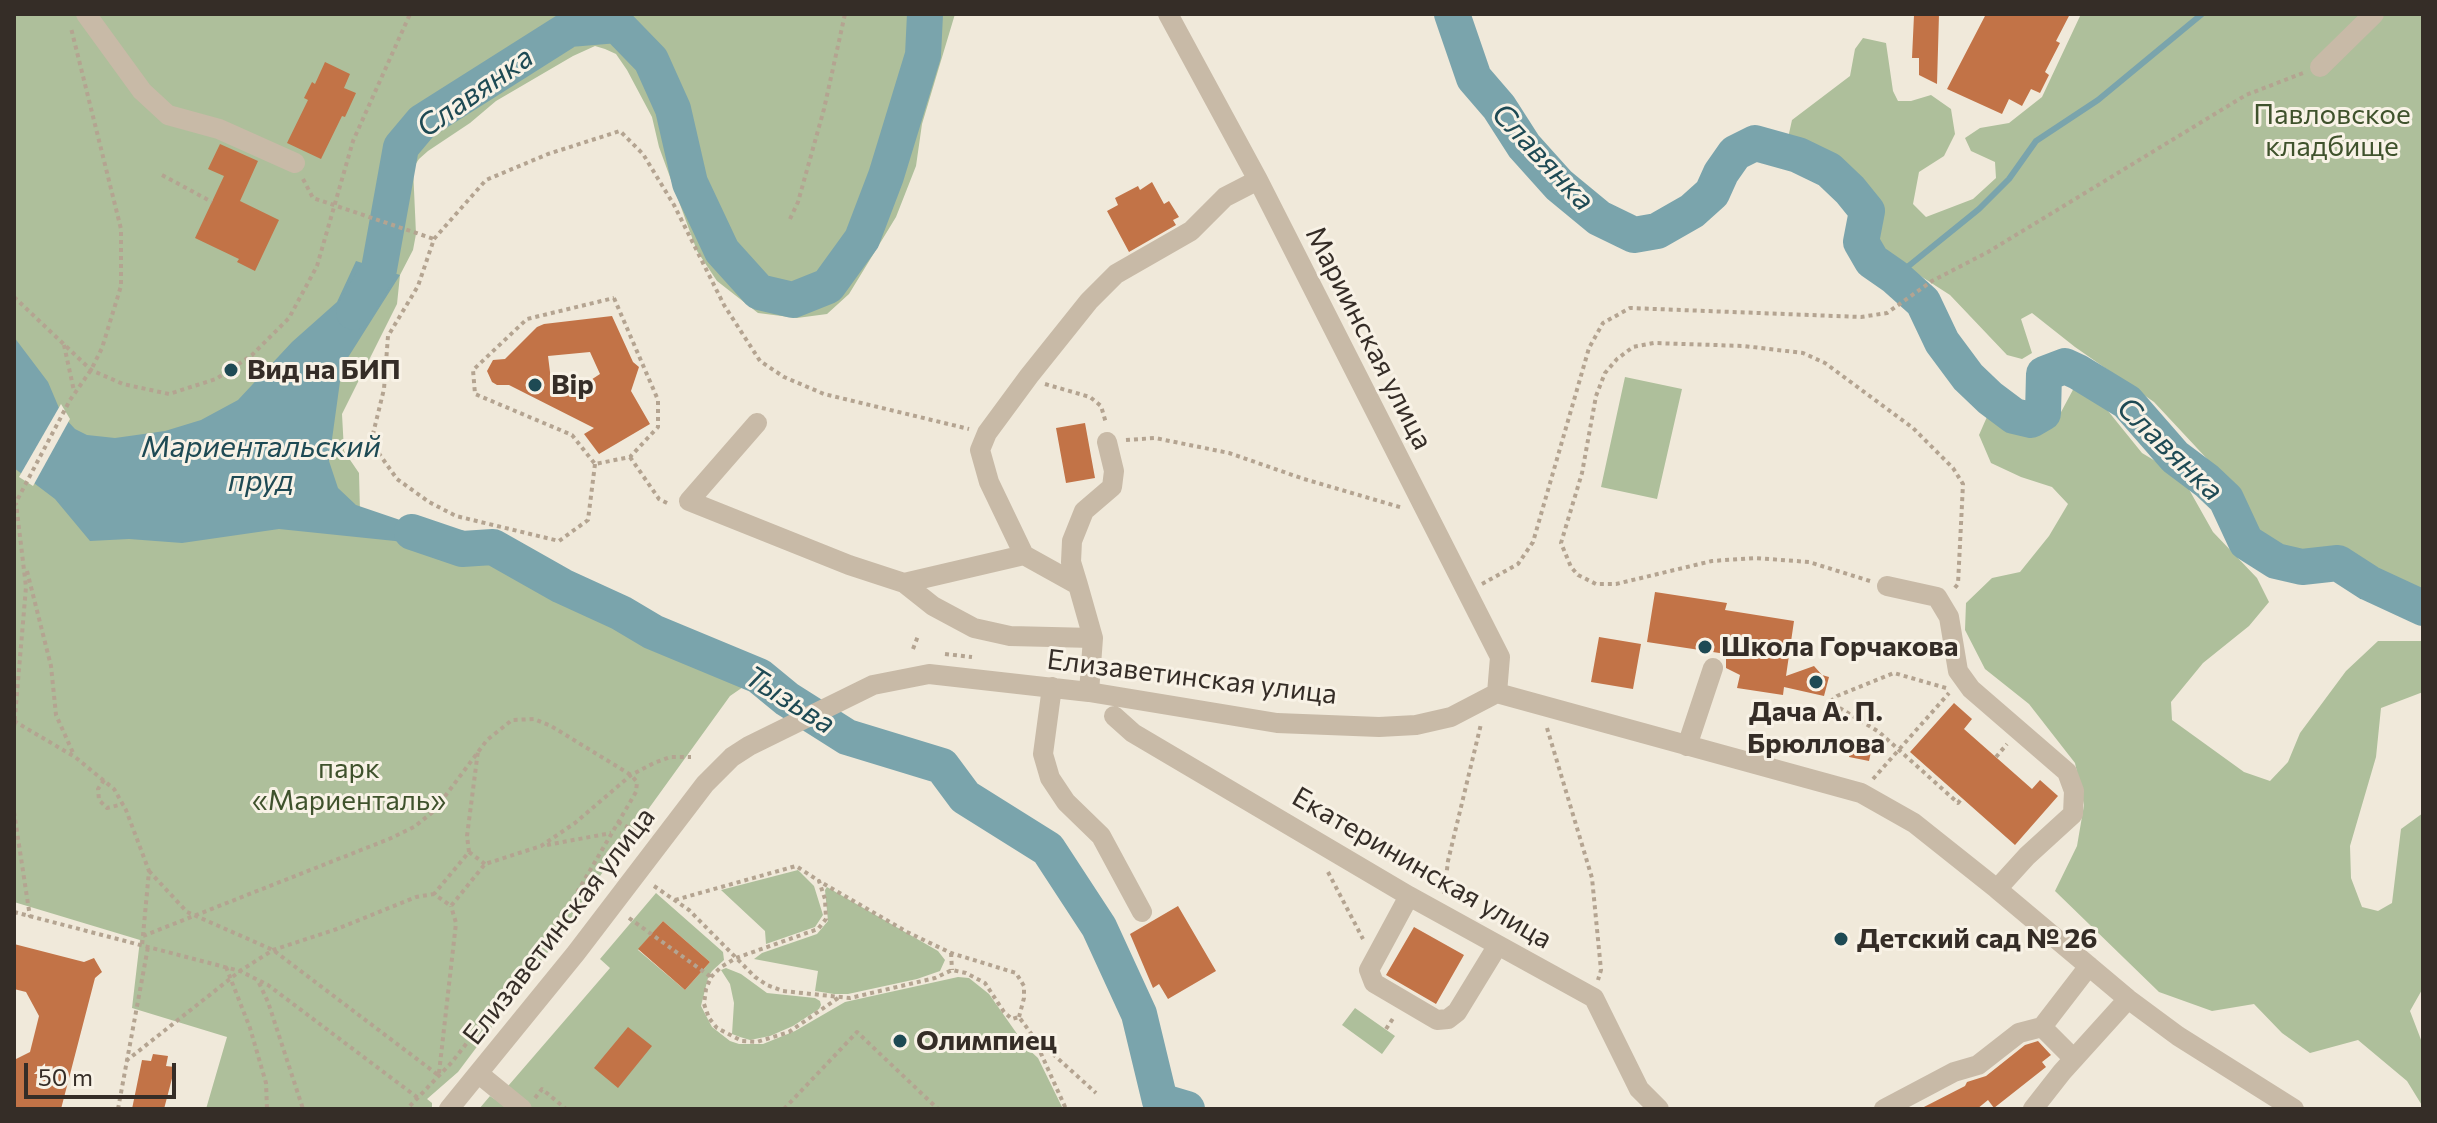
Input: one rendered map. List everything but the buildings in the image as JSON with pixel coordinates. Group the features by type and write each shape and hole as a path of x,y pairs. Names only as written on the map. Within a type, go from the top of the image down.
{"street":[{"name":"Мариинская улица","path":"1168,14 1258,180 1500,657 1490,698"},
{"path":"2320,67 2374,14"},
{"path":"78,21 168,115 219,129 295,163"},
{"path":"1078,585 1024,555 989,482 980,450 987,433 1089,301 1116,274 1191,231 1225,197 1258,180"},
{"path":"757,423 689,501 849,565 904,583 933,606 974,628 1010,636 1093,638"},
{"path":"1089,692 1093,638 1071,562 1072,541 1084,511 1112,487 1114,471 1107,442"},
{"path":"904,583 1024,555"},
{"path":"1887,586 1937,597 1949,617 1958,671 1971,689 2067,772 2074,791 2073,814 1997,889"},
{"path":"1687,746 1713,668"},
{"name":"Елизаветинская улица","path":"449,1109 576,953 705,784 732,757 873,685 929,674 1089,692 1277,723 1379,727 1416,725 1451,717 1490,698"},
{"path":"1052,687 1043,754 1050,778 1066,802 1101,836 1142,912"},
{"path":"1490,698 1861,793 1914,823 2128,999 2284,1106"},
{"name":"Екатерининская улица","path":"1114,716 1133,733 1409,896 1594,998"},
{"path":"1409,896 1369,970 1374,983 1437,1020 1448,1019 1457,1012 1498,945"},
{"path":"1884,1109 1954,1072 1978,1065 2019,1033 2042,1027 2089,966"},
{"path":"1594,998 1639,1089 1659,1109"},
{"path":"2033,1109 2128,999"},
{"path":"2042,1027 2074,1059"},
{"path":"479,1074 528,1104"}],"path":[{"path":"14,297 91,370 123,384 169,394 216,379 252,355 289,318 317,266 353,141 410,14"},
{"path":"790,219 798,202 824,109 845,14"},
{"path":"75,757 56,715 46,644 15,503 74,393 91,370 112,321 121,286 121,229 78,21"},
{"path":"1467,592 1518,564 1533,542 1589,348 1603,323 1630,308 1861,317 1887,313 1932,281 1988,252 2246,95 2320,67"},
{"path":"595,464 630,457 658,427 658,400 614,298 527,319 473,370 475,394 572,435 595,464 588,520 559,541 456,516 429,502 397,479 375,448 372,438 384,389 388,336 418,286 434,239 486,180 548,154 620,131 643,154 724,305 760,361 784,377 824,394 987,433"},
{"path":"295,163 313,198 434,239"},
{"path":"162,175 212,202"},
{"path":"63,343 74,393"},
{"path":"1887,586 1809,562 1755,558 1712,561 1616,584 1596,584 1578,575 1571,567 1561,543 1582,473 1596,396 1605,373 1633,347 1654,343 1744,346 1803,353 1825,363 1913,428 1953,468 1963,484 1958,584 1950,594 1937,597"},
{"path":"1026,380 1090,397 1101,406 1107,442 1155,438 1229,453 1304,479 1428,515"},
{"path":"630,457 659,499"},
{"path":"14,728 26,599 24,554"},
{"path":"913,649 918,636"},
{"path":"1861,793 1898,749 1952,690 1894,673 1837,696 1830,702 1855,715 1898,749 1958,803 1962,798"},
{"path":"1436,911 1446,889 1448,861 1481,723 1490,698"},
{"path":"143,936 414,827 434,811 478,751 504,724 521,718 534,719 567,735 636,778 637,787 572,901 439,1076 407,1109"},
{"path":"14,721 75,757 114,789 149,871 172,898 195,917 273,950 439,1076"},
{"path":"1561,730 1547,727 1592,878 1601,970 1594,998"},
{"path":"478,751 467,836 469,852 485,864"},
{"path":"541,846 575,823 631,775 670,757 691,757"},
{"path":"104,780 98,789 99,800 107,808 123,804"},
{"path":"14,812 30,917"},
{"path":"618,822 637,832"},
{"path":"451,906 485,864 571,838 611,833"},
{"path":"1310,837 1373,959"},
{"path":"126,1061 240,971 273,950 337,929 416,897 434,894 469,852"},
{"path":"675,900 796,866 907,932 951,953 1016,973 1024,986 1019,1017"},
{"path":"118,1109 145,947 143,936 149,871"},
{"path":"819,881 825,899 826,919 818,929 736,958 721,967 711,977 704,1004 709,1018 729,1036 757,1042 789,1032 838,998"},
{"path":"654,886 689,910 767,985 783,991 850,998 923,981 952,970 985,983 1004,1012 1012,1019 1019,1017"},
{"path":"434,894 451,906 456,923 439,1076"},
{"path":"14,912 240,971 258,980 418,1098"},
{"path":"629,918 711,977"},
{"path":"951,953 952,970"},
{"path":"226,967 250,1028 266,1083 267,1109"},
{"path":"258,980 303,1109"},
{"path":"1019,1017 1033,1036 1096,1093"},
{"path":"784,1109 857,1032 938,1109"},
{"path":"1033,1036 1066,1109"},
{"path":"528,1104 542,1089 566,1109"}],"green space":[{"name":"парк «Мариенталь»","path":"14,14 955,14 922,124 916,166 896,217 849,294 827,314 797,318 758,313 717,281 697,251 659,147 652,117 616,54 605,49 595,46 573,56 496,101 428,151 413,168 416,234 413,250 400,275 397,304 342,414 344,451 359,473 360,512 462,549 493,547 653,632 759,676 730,696 587,894 572,920 458,1072 427,1099 432,1103 432,1109 206,1109 227,1037 132,1008 140,940 14,902"},
{"name":"Павловское кладбище","path":"2081,14 2423,14 2423,595 2344,555 2283,551 2249,530 2224,477 2154,402 2032,313 2021,319 2032,353 2022,359 2007,355 1950,295 1880,250 1874,212 1843,168 1788,138 1792,120 1850,76 1855,49 1863,38 1886,43 1893,91 1898,101 1931,95 1951,109 1955,134 1944,156 1919,172 1913,204 1926,217 1973,199 1996,178 1995,162 1971,151 1965,138 1980,128 2009,123 2042,97"},
{"path":"1625,377 1682,389 1657,499 1601,487"},
{"path":"2075,386 2104,406 2142,453 2182,477 2213,532 2257,578 2269,602 2249,626 2203,663 2171,702 2172,720 2244,772 2270,781 2288,762 2300,733 2346,671 2378,641 2423,641 2423,692 2381,708 2376,757 2350,846 2351,878 2362,907 2378,911 2392,903 2401,829 2423,813 2423,988 2410,1011 2423,1045 2423,1107 2407,1081 2358,1040 2310,1053 2282,1033 2254,1004 2212,1011 2159,992 2055,891 2077,846 2084,805 2075,763 2029,704 1985,669 1965,630 1966,603 1992,578 2020,572 2049,536 2068,504 2052,487 1991,463 1979,435 1990,410 2031,428 2053,427"},
{"path":"798,870 814,886 823,915 815,927 766,944 765,931 721,890"},
{"path":"827,887 938,951 945,960 940,971 848,994 834,994 815,991 818,971 754,959 762,953 817,934 828,921"},
{"name":"Олимпиец","path":"656,893 723,952 724,960 708,978 701,1006 712,1027 739,1044 763,1044 795,1031 845,1002 958,977 969,978 989,994 1027,1048 1038,1058 1063,1109 479,1109 490,1096 496,1100 610,968 600,959","holes":["663,921 710,962 685,990 638,950"]},
{"path":"726,968 741,974 767,993 815,998 821,1005 793,1026 770,1036 750,1040 732,1034 734,1003 730,984 721,970"},
{"path":"1355,1008 1395,1036 1382,1054 1342,1025"}],"water":[{"name":"Мариентальский пруд","path":"356,261 400,275 342,367 329,461 338,488 356,505 461,543 453,554 395,541 279,529 182,543 129,539 90,541 55,499 14,468 14,337 48,382 62,415 75,429 87,435 115,438 165,431 201,420 238,400 292,342 337,302"}],"pier":[{"path":"61,404 70,419 33,486 19,477"}],"waterway":[{"name":"Славянка","path":"354,312 379,269 401,147 422,122 569,29 617,25 651,60 673,109 690,183 722,251 759,292 793,300 828,286 862,239 886,176 923,55 925,14"},
{"name":"Славянка","path":"1452,14 1474,78 1499,107 1524,146 1559,185 1599,218 1634,235 1657,231 1692,211 1712,193 1735,153 1755,143 1798,155 1829,170 1850,190 1867,211 1861,242 1872,261 1923,302 1942,342 1968,377 2014,416 2031,420 2043,413 2044,374 2065,366 2078,372 2127,402 2175,457 2226,499 2246,542 2276,561 2302,567 2338,563 2369,583 2423,608"},
{"path":"1895,277 1979,209 2009,179 2036,141 2098,100 2202,14"},
{"name":"Тызьва","path":"412,532 462,549 493,547 653,632 759,676 787,699 847,737 942,766 965,797 1048,849 1099,927 1139,1014 1160,1101 1187,1109"}],"place":[{"name":"Вид на БИП","path":"231,370"},
{"name":"Bip","path":"535,385"},
{"name":"Школа Горчакова","path":"1705,647"},
{"name":"Дача А. П. Брюллова","path":"1816,682"},
{"name":"Детский сад № 26","path":"1841,939"},
{"name":"Олимпиец","path":"900,1041"}]}
